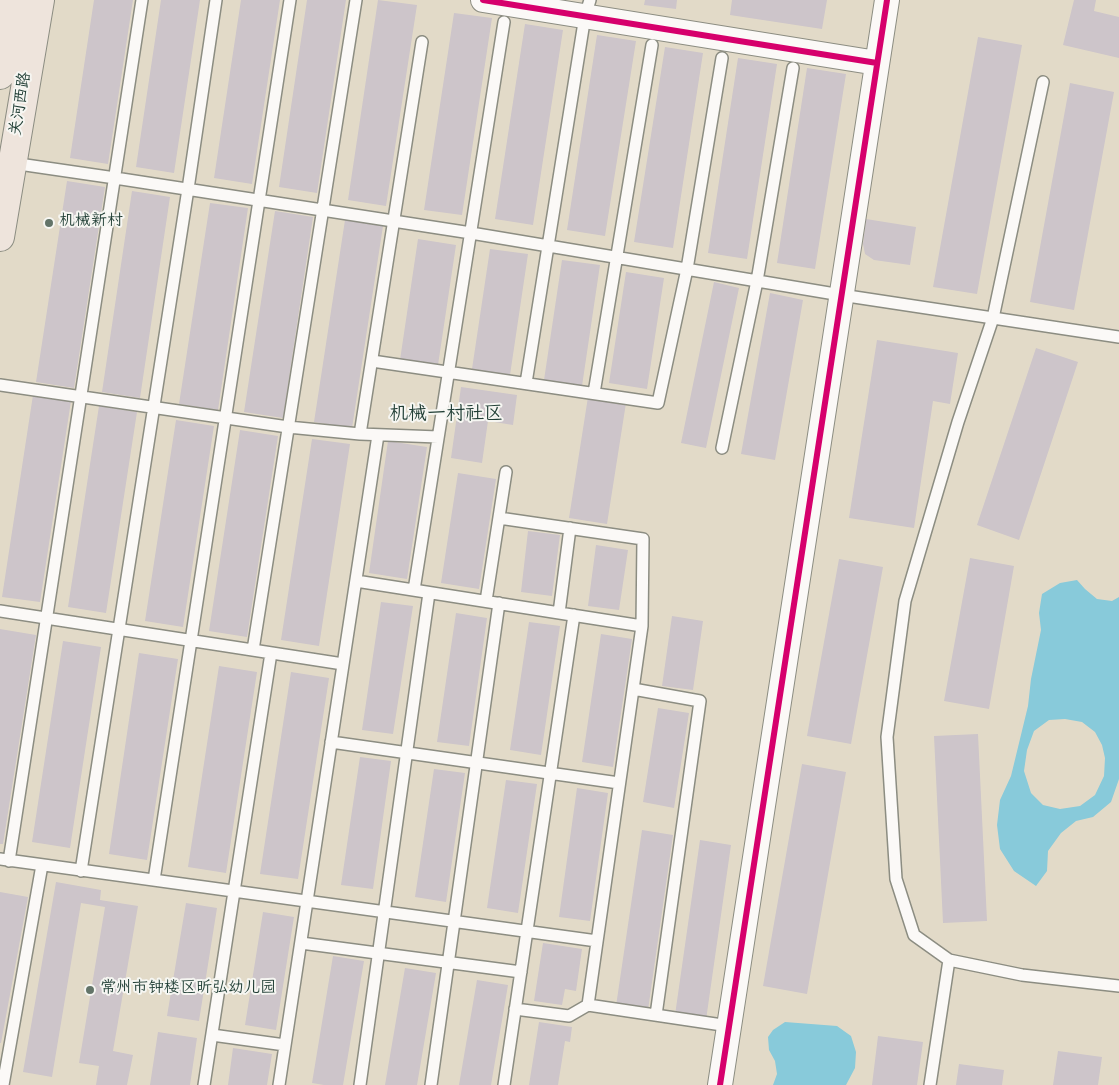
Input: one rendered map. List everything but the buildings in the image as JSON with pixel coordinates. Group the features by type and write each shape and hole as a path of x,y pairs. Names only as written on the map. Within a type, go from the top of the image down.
{"main road":[{"name":"关河西路","path":"0,75 13,0"},
{"name":"关河西路","path":"0,237 40,0"}],"street":[{"path":"483,0 587,8 877,63"},
{"path":"720,1085 887,0"}],"lane":[{"path":"142,0 46,618 4,860 597,941"},
{"path":"81,870 216,0"},
{"path":"154,880 290,0"},
{"path":"253,650 356,0"},
{"path":"526,383 587,8"},
{"path":"414,590 504,22"},
{"path":"360,434 422,42"},
{"path":"594,393 652,45"},
{"path":"372,361 658,403 687,269 722,58"},
{"path":"722,448 757,281 792,68"},
{"path":"1043,82 993,318 958,422 905,601 887,737 896,879 914,935 949,960 1022,975 1119,986"},
{"path":"12,163 471,233 842,295 1119,337"},
{"path":"0,384 288,427 360,434 438,437"},
{"path":"279,1085 378,435"},
{"path":"486,602 506,472"},
{"path":"498,518 643,539 642,626 588,1005"},
{"path":"559,613 570,528"},
{"path":"356,581 642,626"},
{"path":"360,1085 430,593"},
{"path":"431,1085 500,603"},
{"path":"0,611 343,664"},
{"path":"504,1085 574,615"},
{"path":"204,1085 271,653"},
{"path":"633,689 700,701 656,1015"},
{"path":"331,742 619,783"},
{"path":"3,1085 42,865"},
{"path":"301,943 521,972"},
{"path":"930,1085 949,960"},
{"path":"515,1009 569,1016 588,1005 729,1026"},
{"path":"212,1034 285,1045"}],"water":[{"path":"1077,580 1097,599 1112,601 1119,597 1119,779 1111,802 1093,817 1076,821 1061,833 1048,851 1047,871 1036,886 1014,871 1000,849 997,825 1000,800 1011,776 1028,706 1031,679 1041,630 1039,613 1042,594 1060,583","holes":["1065,719 1082,722 1095,732 1102,745 1105,758 1104,776 1095,795 1080,806 1060,809 1043,805 1031,793 1024,771 1027,750 1034,731 1049,720"]},
{"path":"785,1022 837,1026 851,1036 856,1052 855,1068 846,1085 773,1085 777,1074 775,1061 769,1050 768,1037 773,1030"}],"cycle path":[{"path":"483,0 877,63"},
{"path":"720,1085 887,0"}],"place":[{"name":"机械新村","path":"49,223"},
{"name":"常州市钟楼区昕弘幼儿园","path":"90,990"}],"district":[{"name":"机械一村社区","path":"446,416"}]}
